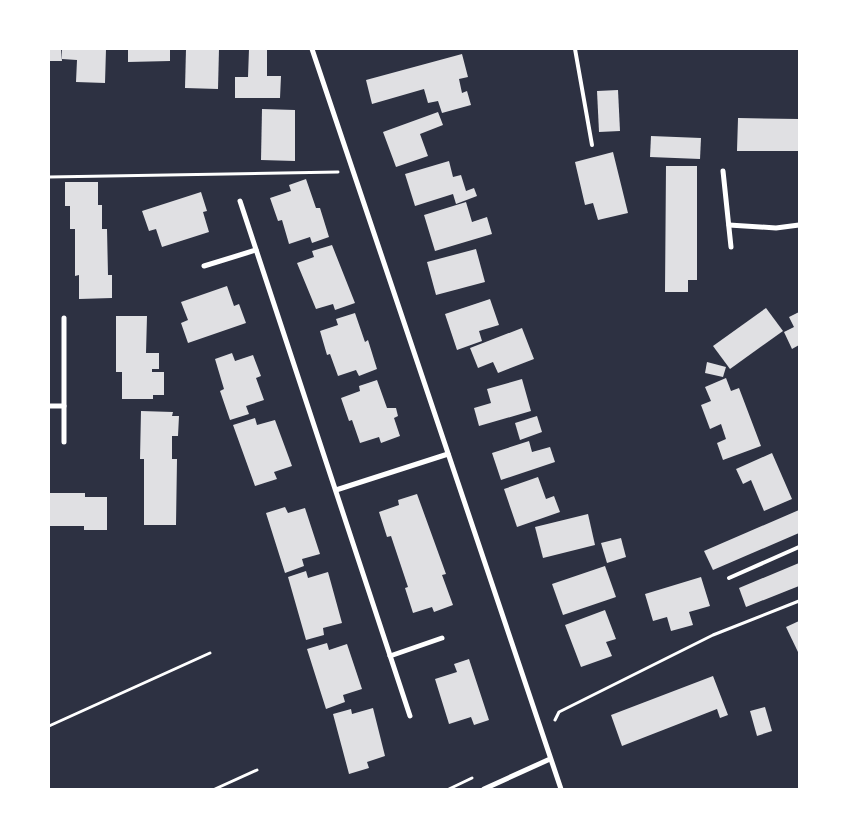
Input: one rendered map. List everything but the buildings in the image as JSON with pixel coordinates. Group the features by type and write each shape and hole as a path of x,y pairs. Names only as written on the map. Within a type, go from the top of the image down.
{"street":[{"path":"312,49 561,789"},
{"path":"722,171 731,246"},
{"path":"240,201 410,716"},
{"path":"729,225 776,228 799,225"},
{"path":"204,266 256,250"},
{"path":"64,318 64,442"},
{"path":"49,406 64,406"},
{"path":"336,490 448,454"},
{"path":"390,656 442,638"},
{"path":"484,789 550,759"}],"lane":[{"path":"575,49 592,145"},
{"path":"729,578 799,547"}],"path":[{"path":"49,177 353,172"},
{"path":"546,743 559,712 713,635 799,600"},
{"path":"49,726 210,653"},
{"path":"214,789 257,770"}]}
